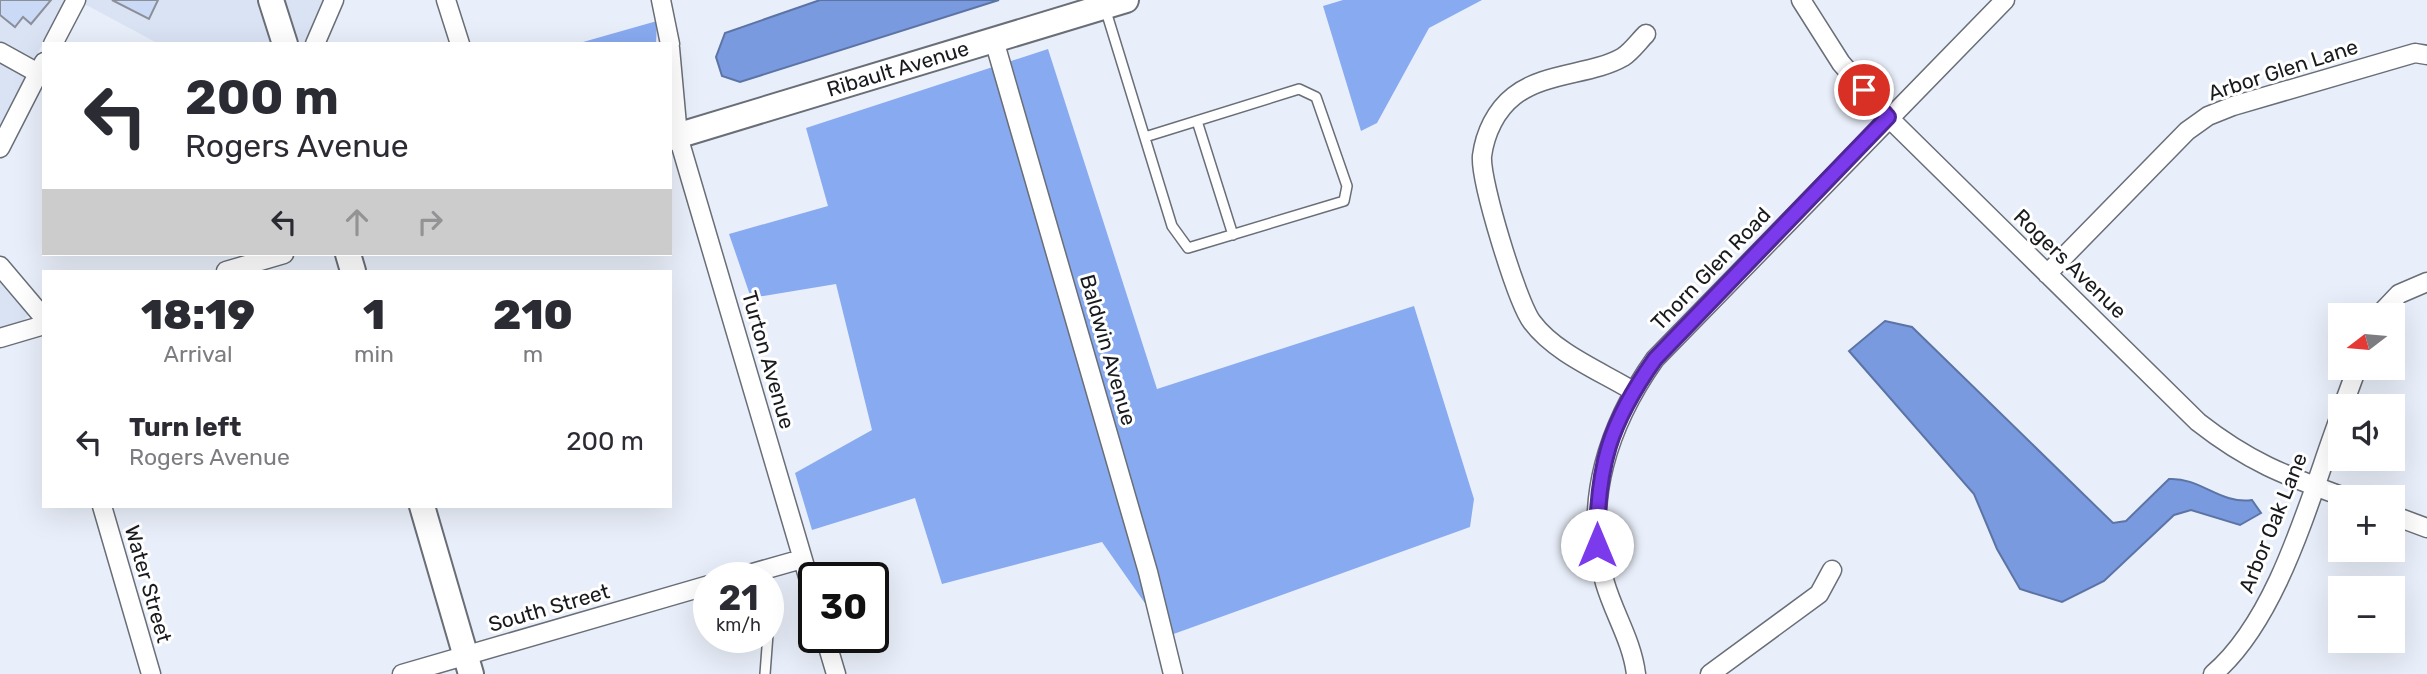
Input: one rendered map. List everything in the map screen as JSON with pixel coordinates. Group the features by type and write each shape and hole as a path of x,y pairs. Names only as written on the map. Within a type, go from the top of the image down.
{"street":[{"path":"54,42 76,0"},
{"path":"271,0 284,42"},
{"path":"315,42 334,0"},
{"path":"446,0 459,42"},
{"name":"Turton Avenue","path":"662,0 669,42"},
{"name":"Thorn Glen Road","path":"1636,674 1633,652 1604,581 1597,545 1597,497 1606,451 1633,391 1655,359 2000,2"},
{"name":"Ribault Avenue","path":"674,137 1116,3"},
{"name":"Rogers Avenue","path":"1807,3 1841,63 1888,117 2198,422 2235,451 2281,474 2328,491"},
{"path":"1633,391 1548,339 1532,322 1521,302 1486,183 1482,157 1488,132 1499,110 1514,96 1531,85 1623,57 1646,34"},
{"name":"Baldwin Avenue","path":"994,40 1144,559 1174,674"},
{"path":"0,52 41,68 0,148"},
{"name":"Arbor Glen Lane","path":"2048,274 2187,131 2208,116 2233,106 2415,53 2427,55"},
{"name":"Turton Avenue","path":"672,92 674,137 803,562"},
{"path":"229,270 277,256"},
{"path":"0,267 42,316"},
{"path":"2390,303 2399,294 2427,282"},
{"path":"0,338 42,326"},
{"name":"Arbor Oak Lane","path":"2213,674 2249,633 2272,595 2328,448"},
{"name":"Water Street","path":"103,508 150,674"},
{"path":"423,508 469,665"},
{"path":"2405,520 2427,528"},
{"path":"784,564 802,559"},
{"path":"1710,674 1819,594 1832,570"},
{"name":"South Street","path":"402,674 469,665 693,590"},
{"path":"830,653 836,674"}],"lane":[{"path":"1116,3 1144,137 1171,226 1188,248 1344,201 1347,187 1316,97 1299,89 1144,137"},
{"path":"1197,121 1233,235"},
{"path":"765,674 767,653"}],"shaded area":[{"path":"0,0 65,0 42,42 0,127"},
{"path":"77,0 260,0 272,42 155,42"},
{"path":"280,0 324,0 305,42 294,42"},
{"path":"820,0 999,0 740,82 722,76 716,57 725,33"},
{"path":"1343,0 1482,0 1429,28 1377,123 1361,131 1323,6"},
{"path":"657,21 656,42 583,42"},
{"path":"1048,49 1157,389 1414,306 1474,499 1470,527 1168,636 1102,542 942,584 915,498 812,530 795,473 872,430 836,284 751,298 729,234 828,206 806,128"},
{"path":"0,278 29,314 20,325 0,330"},
{"path":"1885,321 1912,327 2113,523 2126,521 2169,479 2191,482 2230,499 2252,500 2261,513 2240,525 2191,510 2174,515 2104,581 2062,602 2020,589 1997,549 1974,494 1849,351"}],"building":[{"path":"0,0 51,0 31,24 23,17 15,27 0,15"},
{"path":"112,0 158,0 149,19"}],"route":[{"path":"1597,545 1597,497 1606,451 1620,414 1633,391 1655,359 1888,117 1864,90"}]}
